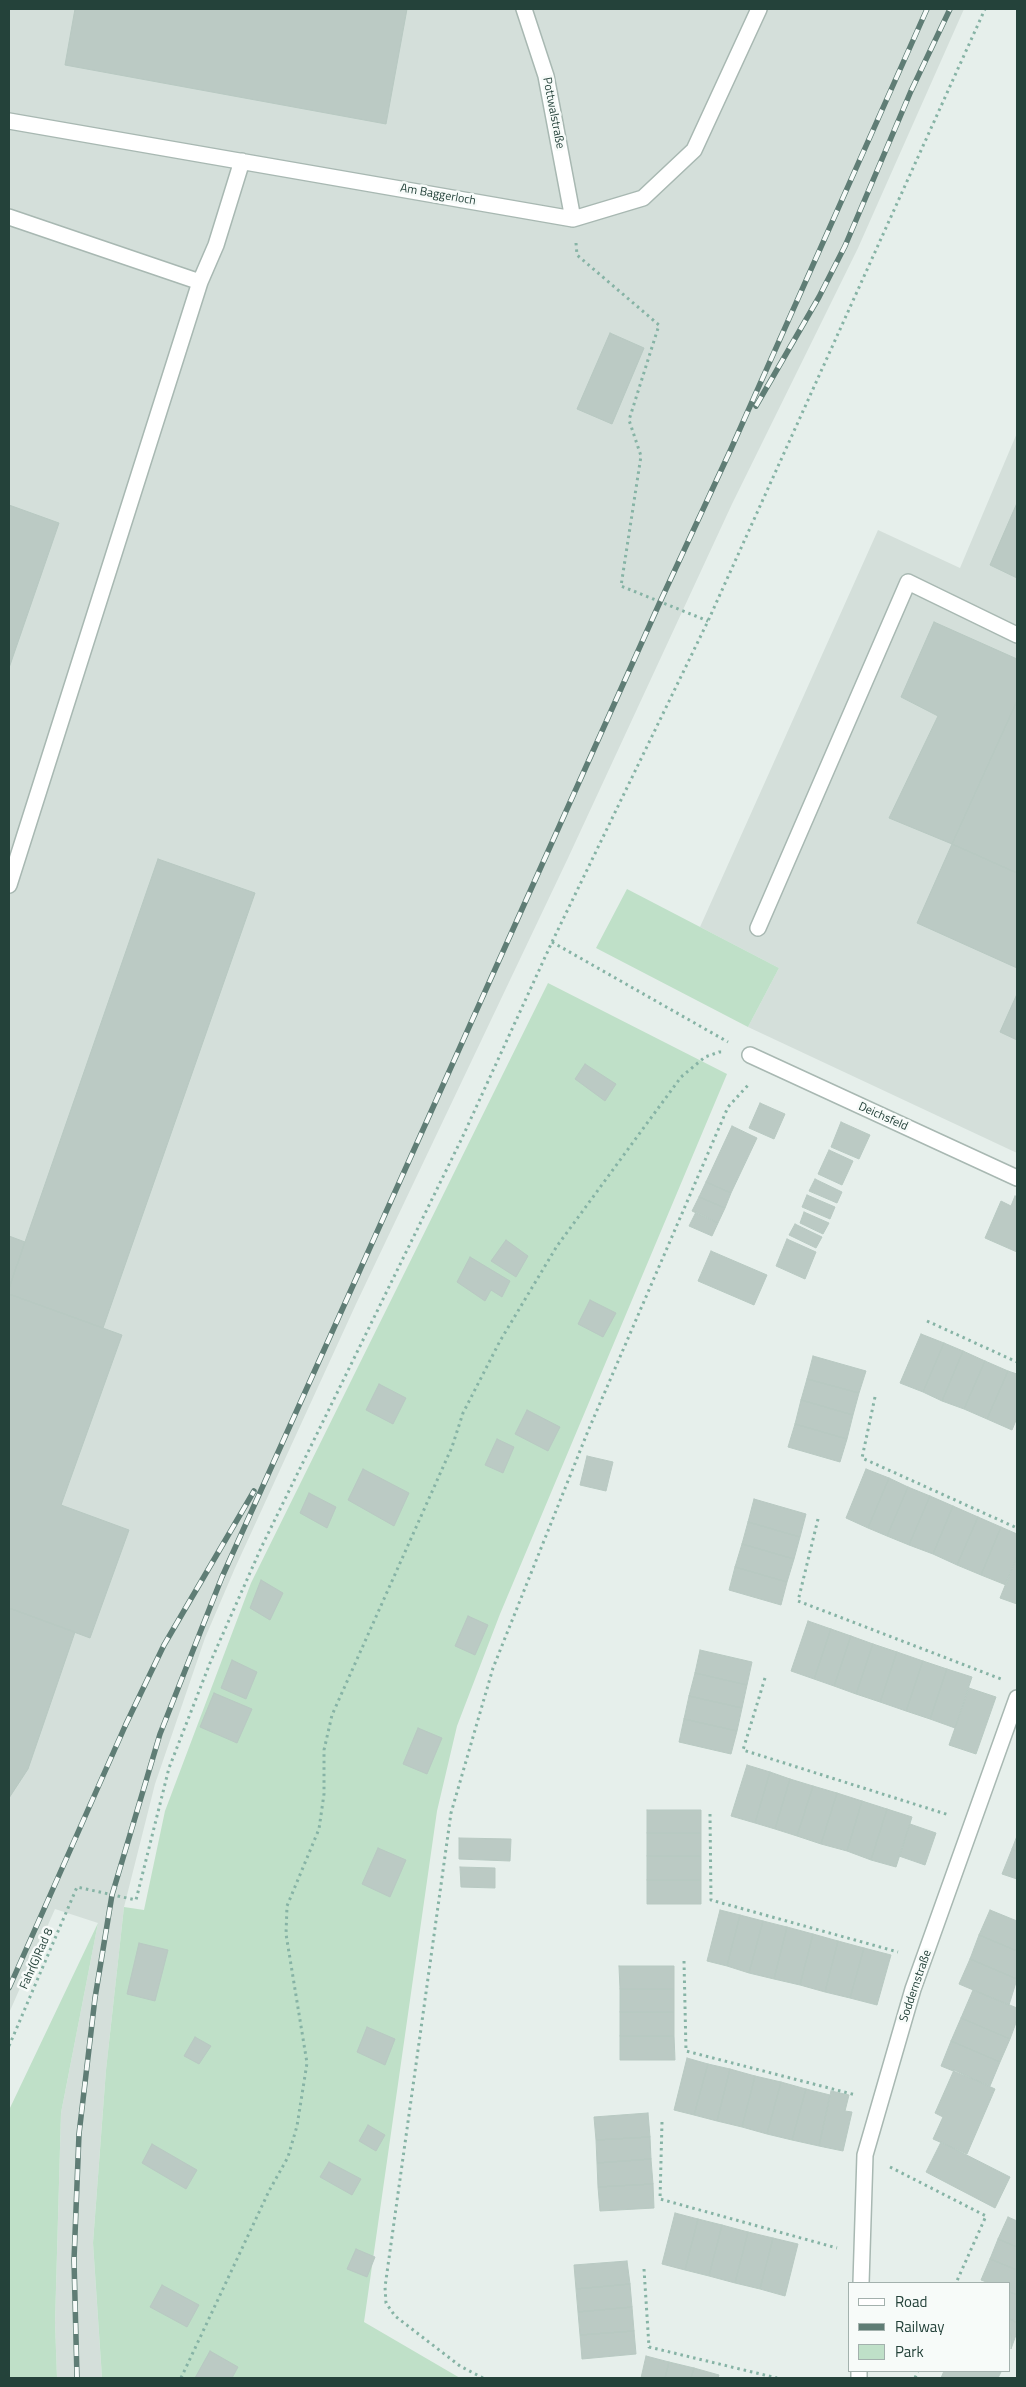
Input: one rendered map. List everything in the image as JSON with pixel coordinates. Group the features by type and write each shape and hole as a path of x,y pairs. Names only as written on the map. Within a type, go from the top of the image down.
{"street":[{"name":"Pottwalstraße","path":"524,9 546,76 573,219"},
{"name":"Am Baggerloch","path":"9,121 573,219 643,198 694,150 759,9"},
{"path":"9,885 200,282 216,245 242,161"},
{"path":"9,217 200,282"},
{"path":"758,928 908,582 1017,635"},
{"name":"Deichsfeld","path":"750,1055 1017,1178"},
{"name":"Soddernstraße","path":"861,2282 865,2155 913,1989 1017,1698"}],"path":[{"path":"750,1055 552,942 708,621 985,9"},
{"path":"573,219 577,255 659,325 629,420 642,456 622,586 708,621"},
{"name":"Fahr(G)Rad 8","path":"9,2046 77,1887 136,1900 169,1768 210,1663 261,1548 462,1138 552,942"},
{"path":"181,2378 269,2191 288,2157 297,2126 306,2063 286,1934 286,1906 320,1829 324,1794 324,1750 332,1715 452,1447 463,1413 500,1341 557,1246 681,1077 705,1057 719,1052 750,1055"},
{"path":"484,2378 460,2366 395,2316 386,2303 385,2287 452,1814 493,1668 588,1431 728,1107 748,1084 778,1069"},
{"path":"927,1321 1017,1362"},
{"path":"875,1398 862,1458 1017,1528"},
{"path":"818,1519 798,1602 1008,1682"},
{"path":"765,1678 743,1750 973,1823"},
{"path":"710,1814 711,1900 925,1959"},
{"path":"684,1961 686,2051 881,2102"},
{"path":"662,2122 660,2199 862,2255"},
{"path":"865,2155 986,2216 956,2282"},
{"path":"644,2269 649,2347 777,2378"}],"shaded area":[{"path":"9,9 964,9 858,248 732,504 568,858 356,1304 235,1568 205,1638 155,1784 124,1907 106,2070 93,2243 102,2378 57,2378 55,2323 61,2113 98,1923 55,1909 9,2013"},
{"path":"1017,433 1017,1153 748,1027 779,968 700,927 878,530 960,568"}],"green space":[{"path":"627,889 779,968 748,1027 596,948"},
{"path":"548,983 727,1074 500,1614 457,1726 437,1811 364,2322 460,2378 102,2378 93,2243 106,2070 124,1907 144,1910 165,1811 251,1583"},
{"path":"98,1923 61,2113 55,2323 57,2378 9,2378 9,2110"}],"building":[{"path":"75,9 407,9 386,124 65,65"},
{"path":"610,333 644,348 612,424 577,409"},
{"path":"1017,503 1017,578 990,565"},
{"path":"9,505 59,523 9,668"},
{"path":"934,622 1017,659 1017,701 952,844 889,818 938,716 901,697"},
{"path":"1017,701 1017,873 952,844"},
{"path":"952,844 1017,873 1017,968 917,923"},
{"path":"158,859 255,893 103,1328 9,1294 9,1288"},
{"path":"1017,994 1017,1040 1000,1032"},
{"path":"585,1064 616,1084 605,1101 575,1079"},
{"path":"760,1103 785,1114 774,1139 749,1128"},
{"path":"841,1122 870,1135 859,1159 831,1147"},
{"path":"732,1126 757,1138 731,1193 706,1182"},
{"path":"829,1150 853,1161 842,1185 818,1174"},
{"path":"815,1179 842,1192 837,1203 809,1191"},
{"path":"706,1182 731,1193 725,1208 699,1197"},
{"path":"807,1195 835,1207 830,1219 802,1207"},
{"path":"1015,1196 1017,1197 1017,1252 985,1238 1001,1201 1011,1206"},
{"path":"699,1197 725,1208 718,1223 692,1211"},
{"path":"696,1212 718,1223 712,1236 689,1226"},
{"path":"804,1212 829,1223 823,1234 800,1223"},
{"path":"795,1224 822,1237 816,1248 789,1235"},
{"path":"9,1236 25,1242 9,1288"},
{"path":"787,1239 816,1252 805,1279 776,1266"},
{"path":"506,1240 528,1256 516,1277 491,1261"},
{"path":"711,1251 767,1275 754,1305 698,1281"},
{"path":"470,1257 510,1281 502,1297 491,1290 485,1301 457,1282"},
{"path":"9,1294 122,1335 61,1505 129,1530 90,1638 9,1608"},
{"path":"590,1300 616,1313 603,1337 578,1324"},
{"path":"921,1334 944,1343 923,1392 900,1383"},
{"path":"944,1343 963,1351 942,1401 923,1392"},
{"path":"963,1351 985,1361 964,1409 942,1401"},
{"path":"813,1356 866,1371 859,1393 807,1379"},
{"path":"985,1361 1008,1371 987,1419 964,1409"},
{"path":"1008,1371 1017,1374 1017,1418 1012,1430 987,1419"},
{"path":"807,1379 859,1393 853,1415 801,1400"},
{"path":"379,1384 406,1398 393,1424 366,1410"},
{"path":"801,1400 853,1415 847,1439 795,1424"},
{"path":"527,1410 560,1427 548,1451 515,1434"},
{"path":"795,1424 847,1439 840,1462 788,1447"},
{"path":"497,1439 514,1447 503,1473 485,1465"},
{"path":"587,1456 613,1462 606,1491 580,1485"},
{"path":"363,1469 409,1493 394,1526 348,1500"},
{"path":"866,1469 889,1478 868,1528 846,1518"},
{"path":"889,1478 908,1487 887,1536 868,1528"},
{"path":"908,1487 930,1496 909,1545 887,1536"},
{"path":"309,1493 336,1507 327,1528 300,1513"},
{"path":"930,1496 953,1506 933,1554 909,1545"},
{"path":"754,1499 806,1514 800,1537 748,1522"},
{"path":"953,1506 978,1517 957,1565 933,1554"},
{"path":"978,1517 1001,1527 981,1575 957,1565"},
{"path":"748,1522 800,1537 794,1559 742,1544"},
{"path":"1001,1527 1017,1534 1017,1556 1006,1585 981,1575"},
{"path":"742,1544 794,1559 787,1582 735,1567"},
{"path":"1017,1556 1017,1604 1000,1598"},
{"path":"735,1567 787,1582 781,1605 729,1590"},
{"path":"261,1580 283,1593 270,1620 250,1608"},
{"path":"9,1608 75,1632 28,1769 9,1798"},
{"path":"468,1616 488,1625 475,1655 455,1646"},
{"path":"808,1621 831,1629 814,1679 791,1671"},
{"path":"831,1629 851,1636 834,1686 814,1679"},
{"path":"851,1636 873,1644 856,1694 834,1686"},
{"path":"873,1644 897,1652 880,1702 856,1694"},
{"path":"700,1650 752,1662 747,1685 695,1673"},
{"path":"897,1652 923,1661 906,1711 880,1702"},
{"path":"232,1660 257,1672 246,1699 221,1688"},
{"path":"923,1661 947,1669 930,1719 906,1711"},
{"path":"947,1669 972,1677 955,1728 930,1719"},
{"path":"695,1673 747,1685 742,1708 689,1696"},
{"path":"969,1688 996,1697 976,1754 949,1745"},
{"path":"214,1693 252,1709 237,1743 200,1727"},
{"path":"689,1696 742,1708 737,1731 684,1719"},
{"path":"684,1719 737,1731 731,1754 679,1742"},
{"path":"418,1728 442,1738 427,1774 403,1764"},
{"path":"747,1765 770,1772 755,1823 731,1816"},
{"path":"770,1772 790,1779 775,1829 755,1823"},
{"path":"790,1779 813,1786 797,1836 775,1829"},
{"path":"813,1786 837,1793 821,1844 797,1836"},
{"path":"837,1793 862,1801 847,1851 821,1844"},
{"path":"862,1801 887,1809 871,1860 847,1851"},
{"path":"887,1809 912,1817 896,1867 871,1860"},
{"path":"647,1810 701,1810 701,1833 647,1833"},
{"path":"910,1824 936,1833 925,1865 899,1856"},
{"path":"647,1833 701,1833 701,1856 647,1856"},
{"path":"1017,1836 1017,1852 1012,1849"},
{"path":"459,1838 511,1839 510,1861 459,1859"},
{"path":"378,1848 406,1860 390,1897 362,1884"},
{"path":"1012,1849 1017,1852 1017,1879 1002,1874"},
{"path":"647,1856 701,1856 701,1880 647,1880"},
{"path":"460,1867 495,1868 495,1888 461,1887"},
{"path":"647,1880 701,1880 701,1904 647,1904"},
{"path":"720,1910 740,1915 727,1966 707,1961"},
{"path":"990,1910 1017,1921 1017,1951 979,1935"},
{"path":"740,1915 763,1921 749,1973 727,1966"},
{"path":"763,1921 787,1927 774,1979 749,1973"},
{"path":"787,1927 813,1934 800,1985 774,1979"},
{"path":"813,1934 838,1941 825,1992 800,1985"},
{"path":"979,1935 1017,1951 1017,1979 970,1959"},
{"path":"838,1941 864,1948 850,1998 825,1992"},
{"path":"139,1943 168,1950 155,2001 127,1994"},
{"path":"864,1948 891,1955 877,2005 850,1998"},
{"path":"970,1959 1017,1979 1009,2005 959,1984"},
{"path":"619,1966 674,1966 674,1989 620,1989"},
{"path":"620,1989 674,1989 674,2012 620,2012"},
{"path":"973,1990 1017,2008 1017,2020 1010,2039 961,2018"},
{"path":"620,2012 674,2012 674,2036 620,2036"},
{"path":"961,2018 1010,2039 1000,2062 951,2041"},
{"path":"367,2027 395,2039 385,2065 357,2052"},
{"path":"620,2036 674,2036 675,2060 620,2060"},
{"path":"195,2037 211,2046 199,2064 184,2056"},
{"path":"951,2041 1000,2062 990,2086 941,2066"},
{"path":"687,2058 708,2064 694,2115 674,2110"},
{"path":"708,2064 730,2069 717,2121 694,2115"},
{"path":"730,2069 755,2076 742,2127 717,2121"},
{"path":"954,2070 995,2089 967,2154 933,2139 943,2117 935,2113"},
{"path":"755,2076 781,2082 767,2134 742,2127"},
{"path":"781,2082 806,2089 792,2140 767,2134"},
{"path":"806,2089 830,2095 819,2146 792,2140"},
{"path":"831,2091 849,2095 845,2111 852,2112 843,2151 819,2146"},
{"path":"648,2113 650,2137 596,2140 594,2117"},
{"path":"368,2125 385,2135 376,2151 359,2141"},
{"path":"650,2137 651,2159 597,2163 596,2140"},
{"path":"941,2142 1010,2177 995,2208 926,2172"},
{"path":"152,2144 197,2170 186,2189 142,2163"},
{"path":"651,2159 653,2184 598,2187 597,2163"},
{"path":"329,2162 361,2179 352,2195 320,2177"},
{"path":"653,2184 654,2208 600,2211 598,2187"},
{"path":"675,2213 698,2219 685,2270 662,2264"},
{"path":"1008,2217 1017,2221 1017,2247 998,2239"},
{"path":"698,2219 722,2225 709,2276 685,2270"},
{"path":"722,2225 748,2232 735,2283 709,2276"},
{"path":"748,2232 773,2238 760,2289 735,2283"},
{"path":"773,2238 798,2244 785,2296 760,2289"},
{"path":"998,2239 1017,2247 1017,2270 990,2259"},
{"path":"356,2249 375,2257 367,2277 347,2269"},
{"path":"990,2259 1017,2270 1017,2295 1011,2292 1011,2282 986,2282 981,2280"},
{"path":"627,2261 630,2284 576,2289 574,2265"},
{"path":"630,2284 632,2307 578,2312 576,2289"},
{"path":"162,2285 199,2305 187,2327 150,2307"},
{"path":"1011,2292 1017,2295 1017,2323 1011,2320"},
{"path":"632,2307 634,2331 580,2335 578,2312"},
{"path":"1011,2320 1017,2323 1017,2332 1011,2349"},
{"path":"634,2331 636,2354 582,2359 580,2335"},
{"path":"210,2351 238,2367 232,2378 195,2378"},
{"path":"646,2356 669,2362 665,2378 641,2378"},
{"path":"669,2362 694,2368 691,2378 665,2378"},
{"path":"694,2368 719,2375 718,2378 691,2378"},
{"path":"944,2372 1001,2372 998,2378 941,2378"}],"railway":[{"path":"77,2378 74,2260 79,2134 95,1998 112,1895 160,1734 222,1577 660,602 731,449 927,9"},
{"path":"756,406 819,297 845,246 911,91 950,9"},
{"path":"9,1988 126,1724 164,1645 254,1491"}]}
